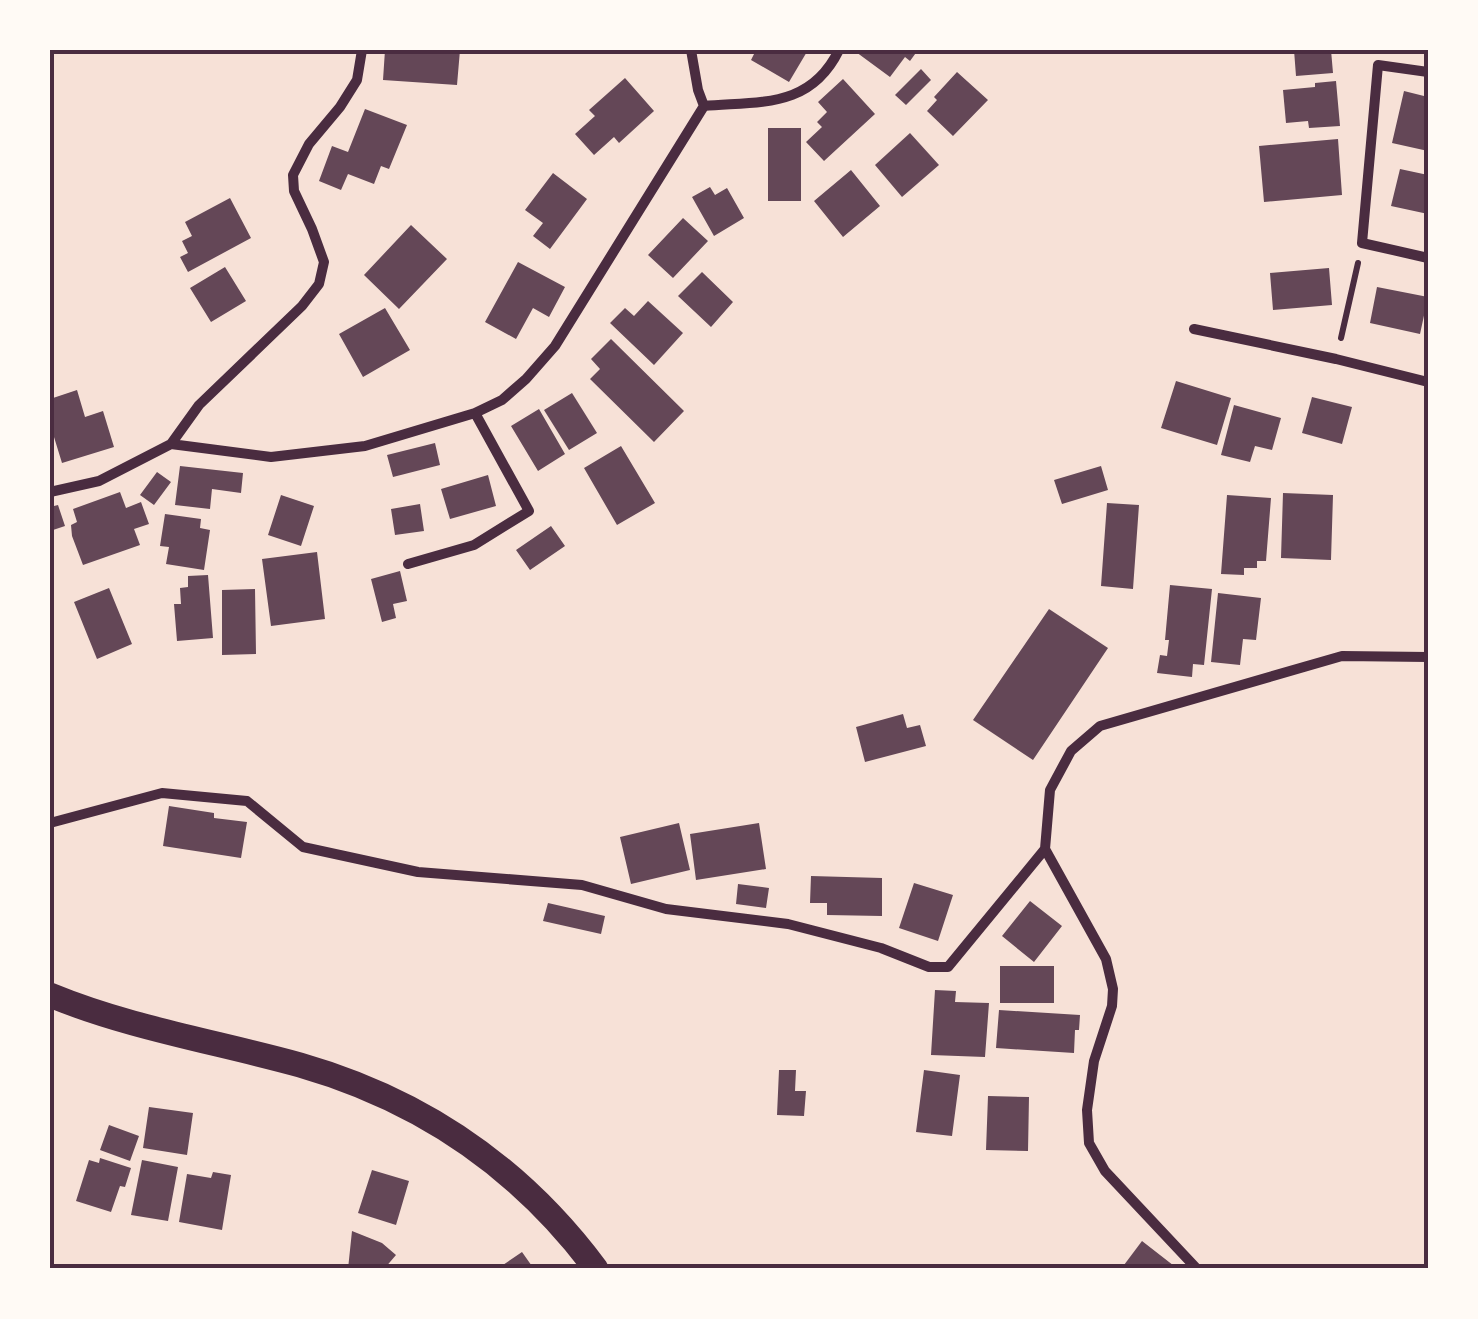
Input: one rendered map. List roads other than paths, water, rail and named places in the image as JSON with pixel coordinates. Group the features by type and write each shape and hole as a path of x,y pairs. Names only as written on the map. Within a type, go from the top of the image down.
{"main road":[{"path":"50,995 103,1014 303,1066 367,1088 423,1114 500,1166 551,1212 596,1269"}],"street":[{"path":"50,492 99,480 170,444 200,405 302,306 319,284 324,262 294,190 293,175 309,144 357,80 362,50"},
{"path":"691,50 704,106"},
{"path":"704,106 791,98 814,83 839,50"},
{"path":"1428,72 1378,65 1362,243 1428,258"},
{"path":"170,444 271,458 366,446 475,413 502,400 555,346 704,106"},
{"path":"1194,328 1428,382"},
{"path":"408,564 474,545 530,510 475,413"},
{"path":"1197,1269 1105,1171 1088,1144 1087,1110 1094,1061 1114,989 1106,958 1046,849 1050,790 1071,751 1100,726 1342,656 1428,657"},
{"path":"50,822 162,794 247,801 303,847 418,872 582,886 666,909 788,924 881,948 929,967 948,967 1046,849"}]}
